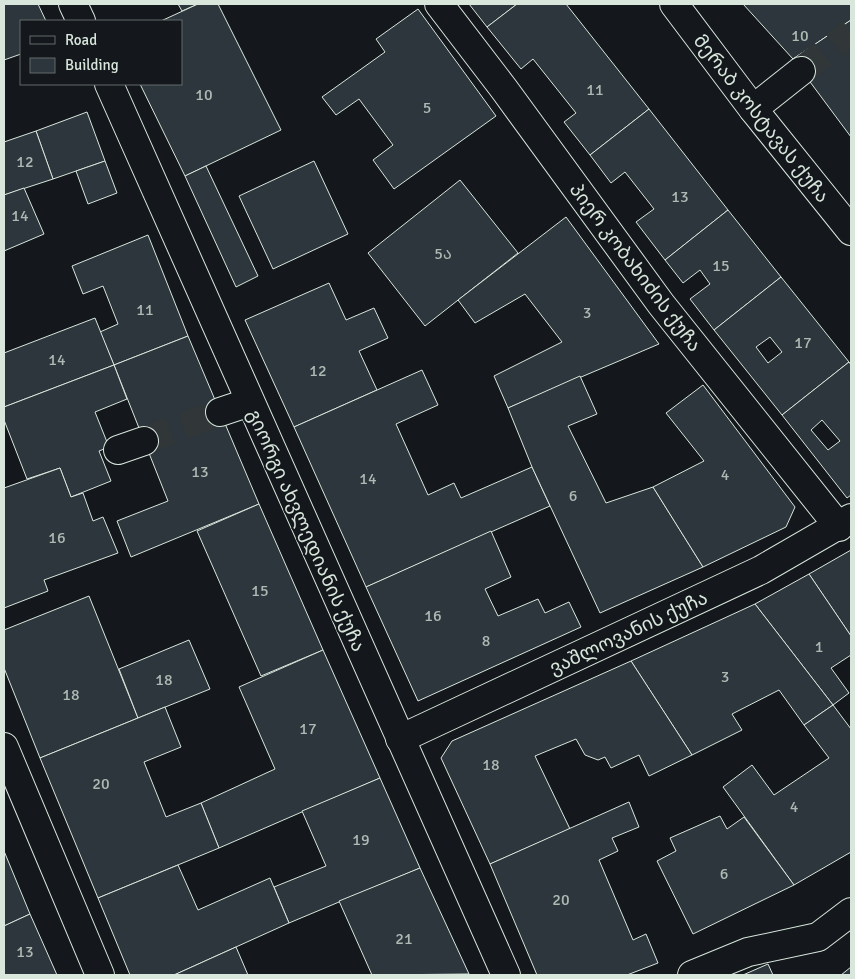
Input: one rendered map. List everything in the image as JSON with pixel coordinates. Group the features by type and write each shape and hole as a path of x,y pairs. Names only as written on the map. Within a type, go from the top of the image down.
{"street":[{"path":"73,4 81,20"},
{"name":"პიერ კობახიძის ქუჩა","path":"439,4 504,89 661,304 845,523"},
{"name":"მერაბ კოსტავას ქუჩა","path":"674,4 753,109 851,231"},
{"path":"753,109 802,70"},
{"name":"გიორგი ახვლედიანის ქუჩა","path":"109,85 506,975"},
{"path":"220,412 250,402"},
{"path":"118,450 144,441"},
{"name":"ვაშლოვანის ქუჩა","path":"400,739 761,570 845,523"},
{"path":"4,747 100,975"},
{"path":"692,975 748,952 818,937 851,912"}],"building":[{"path":"4,4 38,4 46,20 20,20 20,54 4,60"},
{"path":"178,4 198,4 182,11"},
{"path":"198,4 218,4 281,130 185,176 140,85 182,85 182,20 163,20"},
{"path":"469,4 517,4 487,27"},
{"path":"517,4 566,4 649,109 590,155 564,122 576,113 533,59 521,69 487,27"},
{"path":"743,4 851,4 851,20 793,59"},
{"path":"418,9 496,116 394,189 373,160 393,145 359,99 336,115 322,97 385,52 376,39"},
{"path":"851,20 851,137 793,59"},
{"path":"649,109 728,210 665,260 636,222 654,209 625,172 611,183 590,155"},
{"path":"87,112 105,161 53,179 36,131"},
{"path":"36,131 53,179 4,195 4,142"},
{"path":"105,161 117,193 88,204 76,171"},
{"path":"314,161 348,234 273,269 239,196"},
{"path":"206,166 258,276 236,287 185,176"},
{"path":"460,180 518,253 425,326 368,253"},
{"path":"24,188 44,234 4,251 4,195"},
{"path":"728,210 781,277 714,330 690,299 710,284 700,270 683,283 665,260"},
{"path":"566,217 659,344 508,408 494,376 562,342 525,294 475,323 458,300"},
{"path":"148,235 188,336 114,365 100,332 118,324 103,286 83,294 72,266"},
{"path":"781,277 849,362 782,415 714,330","holes":["770,337 782,352 768,363 756,347"]},
{"path":"329,283 346,320 374,308 388,338 359,351 377,390 294,427 245,320"},
{"path":"95,318 114,365 4,407 4,353"},
{"path":"188,336 259,504 131,557 117,521 168,501 114,365"},
{"path":"849,362 851,365 851,495 847,498 782,415","holes":["822,420 840,441 828,450 811,430"]},
{"path":"114,365 127,399 95,412 109,447 99,451 111,481 71,497 60,468 27,479 4,420 4,407"},
{"path":"422,370 438,405 396,424 428,495 454,483 461,498 532,467 550,506 366,587 294,427"},
{"path":"580,376 597,414 568,426 606,503 653,487 703,567 600,613 532,467 508,408"},
{"path":"703,385 795,507 786,527 703,567 653,487 704,461 666,413"},
{"path":"60,468 71,497 83,493 93,521 103,517 118,553 44,580 48,591 4,608 4,488"},
{"path":"259,504 323,650 261,676 197,531"},
{"path":"491,531 511,577 485,589 498,616 538,599 545,613 569,602 581,627 418,701 366,587"},
{"path":"851,550 851,636 809,574"},
{"path":"809,574 851,636 851,655 831,668 849,693 833,705 755,604"},
{"path":"89,596 138,718 40,758 4,668 4,630"},
{"path":"755,604 833,705 804,725 779,690 732,714 742,730 692,755 631,661"},
{"path":"189,640 210,689 138,718 119,669"},
{"path":"323,650 380,778 219,848 201,803 275,769 239,687"},
{"path":"631,661 692,755 649,776 639,755 611,768 605,757 598,760 585,755 576,739 535,756 570,829 490,864 441,758 452,741"},
{"path":"833,705 851,729 851,852 794,885 723,787 752,765 774,795 829,758 804,725"},
{"path":"165,707 181,747 144,762 166,817 201,803 219,848 98,898 40,758"},
{"path":"380,778 420,868 289,923 274,887 326,866 302,811"},
{"path":"629,802 639,827 612,838 618,851 599,860 633,940 646,934 658,963 627,975 537,975 490,864"},
{"path":"720,816 727,829 744,817 794,885 693,934 657,861 676,851 670,838"},
{"path":"4,851 30,914 4,926"},
{"path":"178,865 198,910 270,878 289,923 174,975 130,975 98,898"},
{"path":"420,868 469,974 372,975 339,901"},
{"path":"30,914 57,975 4,975 4,926"},
{"path":"236,947 248,975 174,975"},
{"path":"768,964 773,975 743,975"},
{"path":"851,967 851,975 841,975"}],"tunnel":[{"path":"801,71 851,32"},
{"path":"144,441 220,412"}]}
